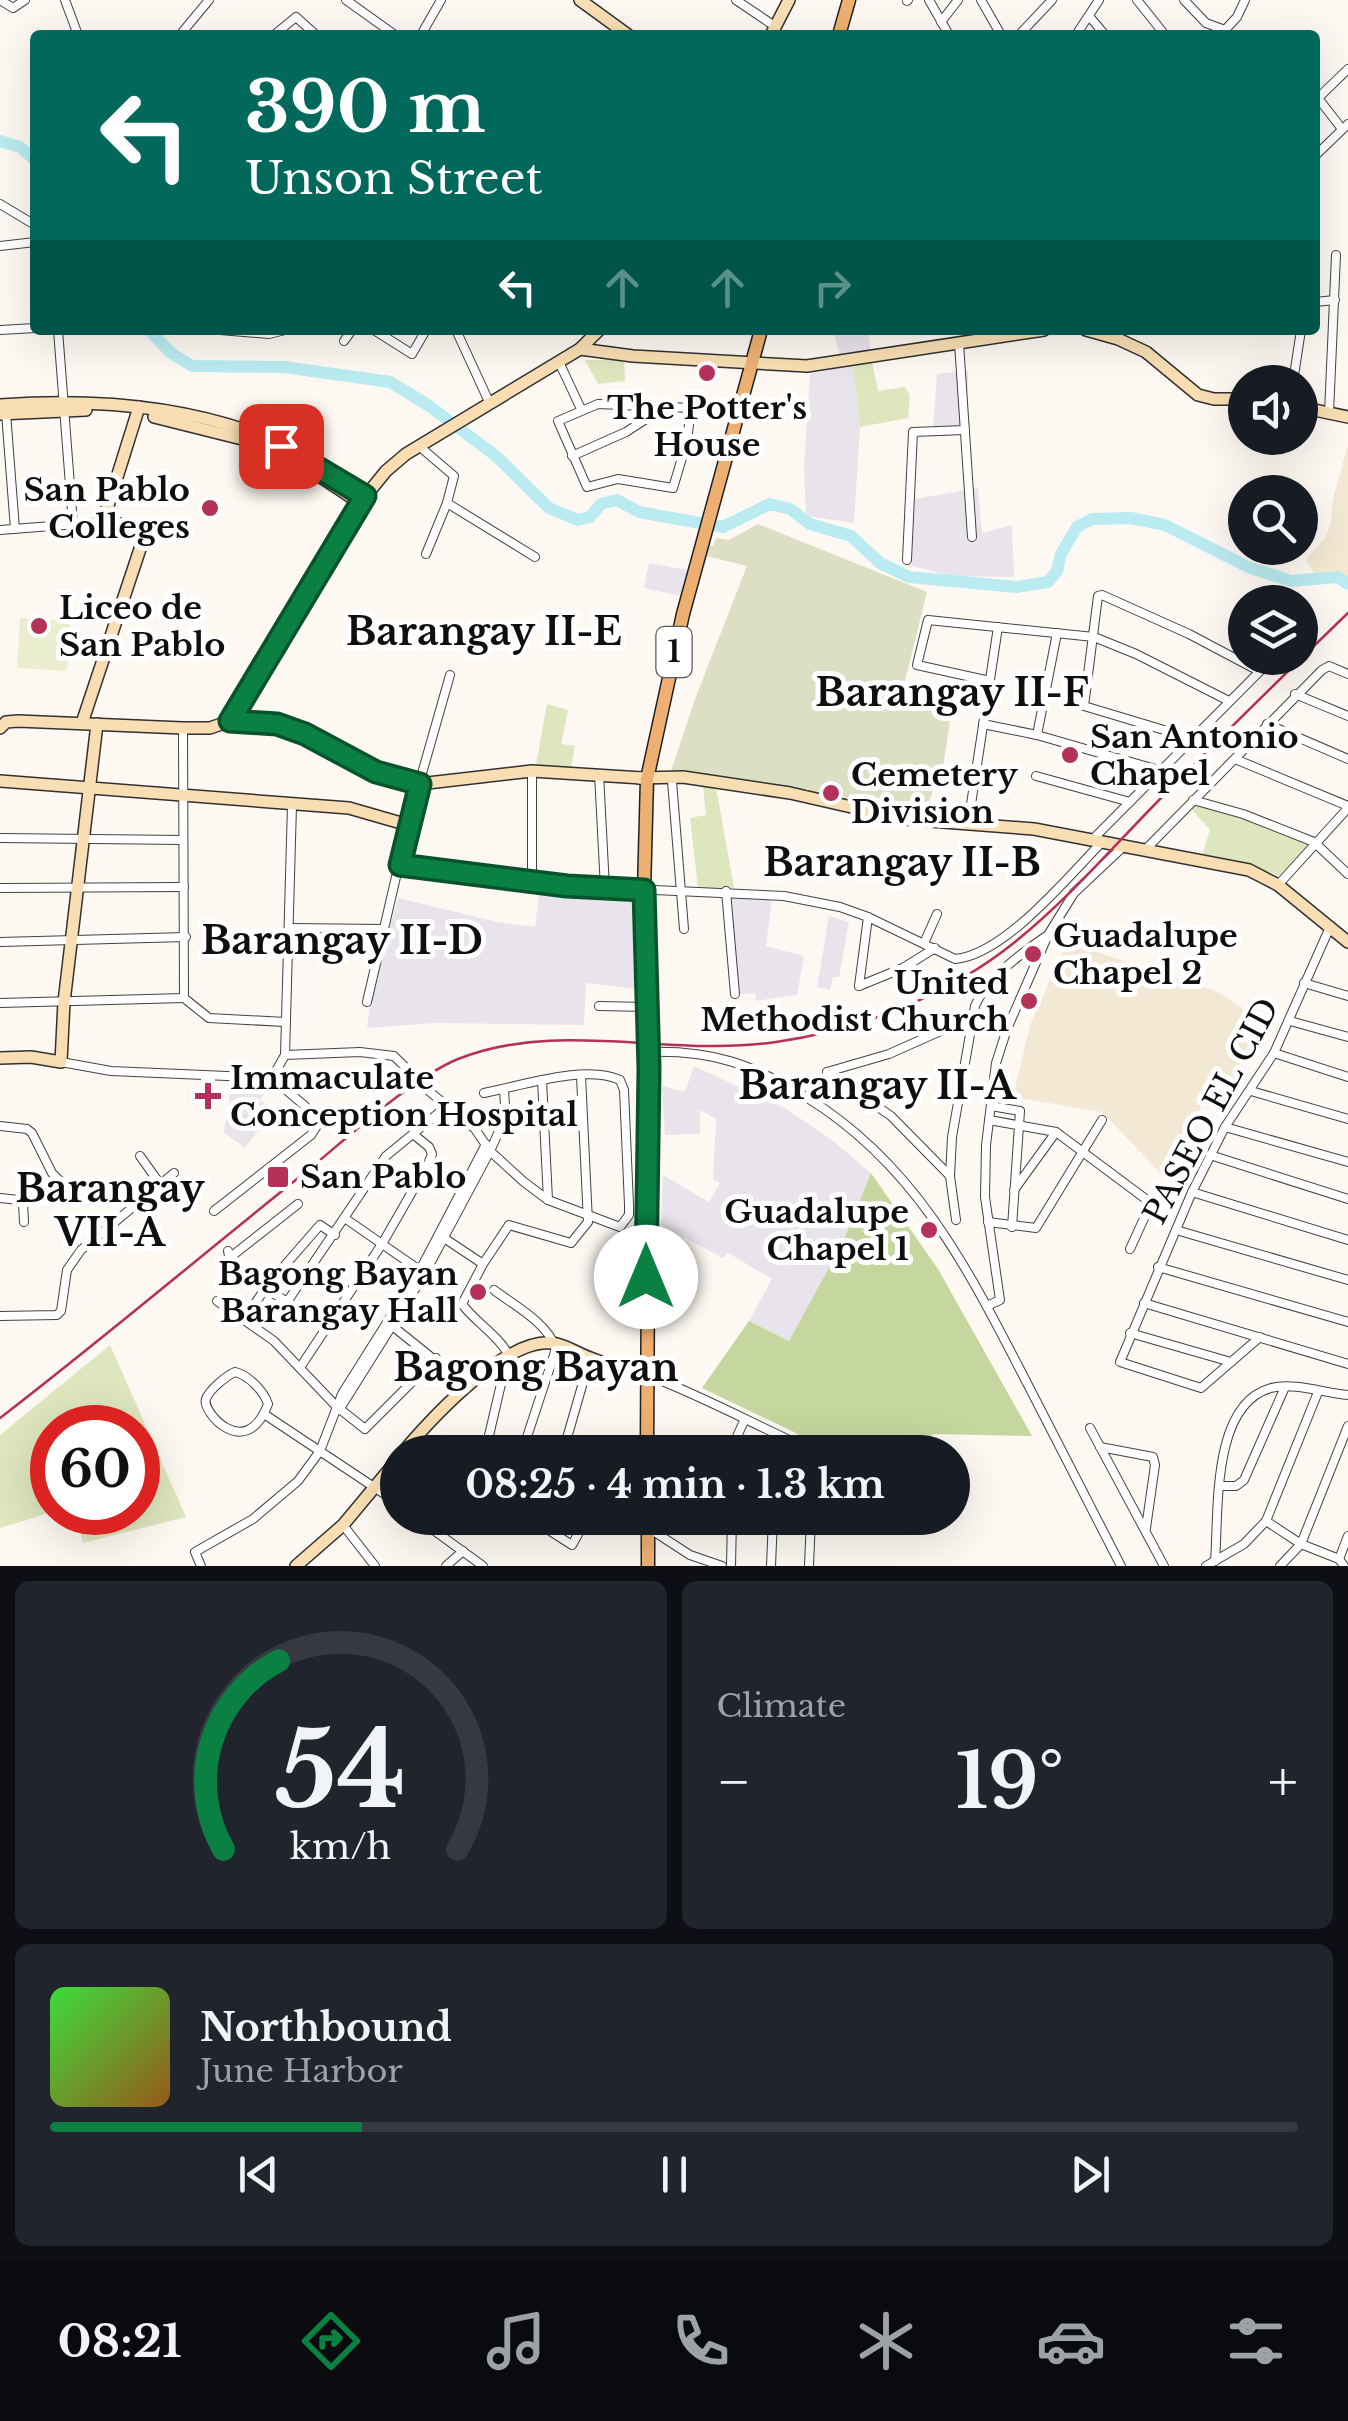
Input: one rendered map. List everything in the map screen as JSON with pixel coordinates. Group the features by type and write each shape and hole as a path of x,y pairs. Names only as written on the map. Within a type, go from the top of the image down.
{"main road":[{"path":"840,30 849,0"},
{"name":"1","path":"647,1435 644,778 683,614 759,335"},
{"path":"648,1535 648,1566"}],"street":[{"path":"0,0 13,8 25,0"},
{"path":"65,0 76,30"},
{"path":"184,30 209,0"},
{"path":"346,0 387,30"},
{"path":"425,30 440,0"},
{"path":"580,0 621,30"},
{"path":"736,0 773,30"},
{"path":"774,30 789,0"},
{"path":"929,0 946,30"},
{"path":"941,22 958,0"},
{"path":"982,0 998,30"},
{"path":"1023,30 1049,3 1038,0"},
{"path":"1080,30 1099,0"},
{"path":"1138,0 1161,30"},
{"path":"1184,0 1206,23 1225,30 1245,0"},
{"path":"1090,16 1102,30"},
{"path":"280,30 296,17 310,30"},
{"path":"1320,96 1348,69"},
{"path":"1320,100 1345,126 1320,151"},
{"path":"0,204 30,222"},
{"path":"0,246 30,243"},
{"path":"1329,412 1336,255"},
{"path":"1320,302 1335,300"},
{"path":"0,330 30,328"},
{"path":"58,335 73,524"},
{"path":"344,341 348,335"},
{"path":"382,335 412,354 423,335"},
{"path":"459,335 490,404"},
{"path":"230,721 363,499 386,472 419,446 580,349 592,335"},
{"path":"580,349 633,356 807,366 1009,335"},
{"path":"1104,335 1146,352 1198,395 1228,399"},
{"path":"1296,365 1300,335"},
{"path":"959,342 972,537"},
{"path":"559,362 581,409"},
{"path":"598,404 663,408 691,408 687,441 673,488 618,479 587,487 558,421 598,404"},
{"path":"14,528 3,409 64,405 138,410 201,423 252,436 363,499"},
{"path":"572,456 649,420 663,408"},
{"path":"103,522 138,410"},
{"path":"1318,410 1348,417"},
{"path":"907,560 913,432 965,430"},
{"path":"419,446 454,476 426,554"},
{"path":"447,503 535,558"},
{"path":"0,530 103,522 147,528 82,724"},
{"path":"1194,739 1084,706 1098,596 1189,634 1228,655"},
{"path":"990,681 918,665 928,620 1094,637 1229,701"},
{"path":"968,824 998,627"},
{"path":"1037,735 1057,633"},
{"path":"1145,850 1295,694 1326,667 1348,674"},
{"path":"368,1002 408,825 450,675"},
{"path":"987,1306 1000,1300 986,1180 996,1063 1006,1029 1048,935 1109,843 1130,802 1256,675"},
{"path":"1295,694 1348,716"},
{"path":"3,725 210,728 230,721 277,724 305,734 376,772 420,784 532,771 688,779"},
{"path":"61,1062 64,1002 96,724"},
{"path":"983,724 1037,735 1162,771"},
{"path":"1266,724 1348,759"},
{"path":"183,728 184,998"},
{"path":"1235,759 1348,807 1278,884"},
{"path":"532,771 532,880"},
{"path":"599,774 605,888"},
{"path":"1036,776 1130,802"},
{"path":"644,778 688,779 790,794 904,819 1034,829 1249,870 1278,884 1348,942"},
{"path":"0,781 349,808 408,825"},
{"path":"672,781 684,929"},
{"path":"1194,800 1314,842 1348,874"},
{"path":"272,1078 285,1056 290,928 285,804"},
{"path":"0,838 183,840"},
{"path":"400,865 605,888 784,896 868,917 954,959 970,958 1004,939 1109,843"},
{"path":"0,888 184,887"},
{"path":"726,891 735,994"},
{"path":"924,943 937,914"},
{"path":"868,917 859,986 903,968 935,948"},
{"name":"PASEO EL CID","path":"1231,1362 1201,1388 1120,1362 1192,1192 1225,1127 1274,1052 1330,927"},
{"path":"290,928 384,929"},
{"path":"956,1220 950,1176 952,1136 972,1017 979,997 1029,948 1048,935"},
{"path":"0,942 186,937"},
{"path":"1304,983 1348,996"},
{"path":"0,1003 184,998 209,1018 285,1022"},
{"path":"599,1006 647,1007"},
{"path":"950,1176 892,1116 827,1072 889,1054 972,1017"},
{"path":"1290,1021 1348,1037"},
{"path":"648,1052 688,1050 742,1063 794,1090 845,1124 873,1146 912,1187 987,1306 1121,1566"},
{"path":"285,1056 360,1052 394,1056 548,1200 620,1228 629,1215 624,1090 620,1080 581,1076 484,1093"},
{"path":"1274,1052 1348,1076"},
{"path":"0,1058 32,1057 111,1071 272,1078 305,1106 318,1124 303,1142 214,1211"},
{"path":"488,1435 508,1354 462,1304 482,1264 509,1225 571,1244 589,1217 581,1076"},
{"path":"542,1080 548,1200"},
{"path":"422,1272 501,1127 504,1089"},
{"path":"1250,1091 1348,1120"},
{"path":"298,1204 228,1255 235,1268 288,1302 386,1156 447,1106"},
{"path":"991,1106 1020,1112 1012,1228"},
{"path":"990,1120 1056,1132 1151,1203 1130,1249"},
{"path":"988,1222 1036,1228 1102,1120"},
{"path":"0,1126 32,1133 52,1174 65,1186"},
{"path":"1225,1127 1348,1162"},
{"path":"1014,1190 1056,1132"},
{"path":"301,1366 382,1244 432,1154 430,1147 412,1134"},
{"path":"202,1566 195,1552 253,1520 278,1500 320,1451 337,1410 444,1238 488,1147"},
{"path":"1210,1155 1348,1199"},
{"path":"140,1156 160,1184"},
{"path":"0,1316 61,1311 64,1283 73,1260 174,1173"},
{"path":"629,1205 648,1186"},
{"path":"1192,1192 1348,1240"},
{"path":"0,1198 19,1200 24,1222"},
{"path":"346,1219 422,1272"},
{"path":"245,1319 320,1225 335,1234"},
{"path":"1176,1230 1348,1280"},
{"path":"444,1238 482,1264"},
{"path":"1158,1267 1348,1322"},
{"path":"494,1290 544,1328 555,1342 697,1394 777,1435"},
{"path":"217,1301 301,1366 337,1410 365,1430 436,1358"},
{"path":"1144,1303 1348,1364"},
{"path":"390,1324 468,1388"},
{"path":"1130,1333 1231,1362 1260,1337"},
{"path":"420,1435 490,1366 535,1344 555,1342"},
{"path":"528,1435 555,1342"},
{"path":"568,1435 590,1358"},
{"path":"241,1373 264,1394 268,1404 264,1414 246,1433 232,1433 207,1410 206,1399 228,1375 241,1373"},
{"path":"1222,1486 1236,1486 1244,1480 1285,1387"},
{"path":"1210,1564 1222,1462 1233,1417 1269,1388 1348,1396"},
{"path":"1210,1564 1244,1544 1266,1521 1318,1392"},
{"path":"264,1414 380,1490"},
{"path":"738,1435 744,1421"},
{"path":"1280,1566 1300,1544 1348,1426"},
{"path":"1090,1428 1164,1566"},
{"path":"1100,1447 1153,1458 1146,1530"},
{"path":"296,1566 343,1526 380,1481"},
{"path":"1266,1521 1300,1544 1341,1562 1348,1536"},
{"path":"343,1526 373,1565"},
{"path":"441,1535 483,1566"},
{"path":"556,1535 572,1545 578,1535"},
{"path":"665,1535 690,1555 722,1566"},
{"path":"731,1566 732,1535"},
{"path":"771,1566 772,1535"},
{"path":"809,1566 811,1535"},
{"path":"446,1566 462,1550"}],"shaded area":[{"path":"834,335 868,335 871,351 840,357"},
{"path":"853,365 860,427 854,523 806,516 804,466 810,374"},
{"path":"968,371 967,429 933,430 937,374"},
{"path":"1348,444 1348,582 1338,576 1316,576 1309,565 1318,565 1318,546 1331,523 1333,499"},
{"path":"978,488 982,533 1012,525 1014,577 951,576 912,566 915,499"},
{"path":"649,563 687,570 681,596 644,588"},
{"path":"540,888 637,891 637,989 586,983 584,1025 436,1023 367,1028 373,984 398,898 535,927"},
{"path":"732,896 772,898 766,946 804,956 797,995 756,1001 755,993 738,994"},
{"path":"829,916 849,922 839,977 833,977 830,990 817,987"},
{"path":"1067,942 1218,992 1260,1020 1231,1082 1215,1071 1171,1184 1102,1112 1013,1097 1030,1025"},
{"path":"694,1066 785,1108 871,1173 843,1242 789,1341 749,1321 772,1279 728,1253 723,1258 661,1225 663,1175 709,1202 720,1183 713,1179 716,1119 700,1110 700,1134 665,1135 662,1086 685,1092"},
{"path":"256,1080 257,1085 269,1086 260,1100 274,1109 245,1148 223,1132 229,1113 230,1081"}],"green space":[{"path":"585,360 624,360 625,381 598,384"},
{"path":"872,361 878,391 905,387 910,395 908,418 860,427 853,365"},
{"path":"758,524 927,592 904,685 953,700 944,761 924,816 809,795 808,788 800,792 671,771 747,566 702,555 706,545 713,546 716,538 729,540"},
{"path":"20,618 70,621 67,671 17,668"},
{"path":"547,704 568,710 561,744 575,746 571,767 536,765"},
{"path":"703,785 716,787 734,888 698,888 690,818 706,815"},
{"path":"1195,805 1232,815 1307,847 1279,876 1251,865 1202,855 1210,830 1191,809"},
{"path":"871,1173 938,1269 1032,1436 799,1435 702,1388 749,1321 789,1341 843,1242"},
{"path":"110,1345 137,1405 37,1405"},
{"path":"30,1410 30,1519 0,1528 0,1435"},
{"path":"160,1458 186,1517 160,1524"},
{"path":"81,1535 115,1535 83,1543"}],"waterway":[{"path":"0,141 20,147 30,156"},
{"path":"154,335 171,353 192,366 284,367 390,382 496,456 549,508 578,520 590,517 601,504 617,500 639,512 723,527 770,504 790,509 810,524 851,536 880,563 909,577 1016,587 1048,582 1077,527 1092,519 1131,518 1165,525 1248,567 1291,581 1338,577 1348,584"}],"railway":[{"path":"0,1418 380,1110 458,1059 496,1047 535,1042 696,1046 776,1042 871,1019 961,979 1015,942 1055,907 1348,613"}],"place":[{"name":"The Potter's House","path":"707,373"},
{"name":"San Pablo Colleges","path":"210,508"},
{"name":"Liceo de San Pablo","path":"39,626"},
{"name":"San Antonio Chapel","path":"1070,755"},
{"name":"Cemetery Division","path":"831,793"},
{"name":"Guadalupe Chapel 2","path":"1033,954"},
{"name":"United Methodist Church","path":"1029,1001"},
{"name":"Immaculate Conception Hospital","path":"208,1096"},
{"name":"San Pablo","path":"278,1177"},
{"name":"Guadalupe Chapel 1","path":"929,1230"},
{"name":"Bagong Bayan Barangay Hall","path":"478,1292"}],"district":[{"name":"Barangay II-E","path":"484,632"},
{"name":"Barangay II-F","path":"952,693"},
{"name":"Barangay II-B","path":"902,863"},
{"name":"Barangay II-D","path":"342,941"},
{"name":"Barangay II-A","path":"877,1086"},
{"name":"Barangay VII-A","path":"110,1211"},
{"name":"Bagong Bayan","path":"536,1368"}],"route":[{"path":"281,446 365,496 230,721 277,724 305,734 376,772 420,784 400,865 567,886 644,890 649,1069 646,1277"}]}
